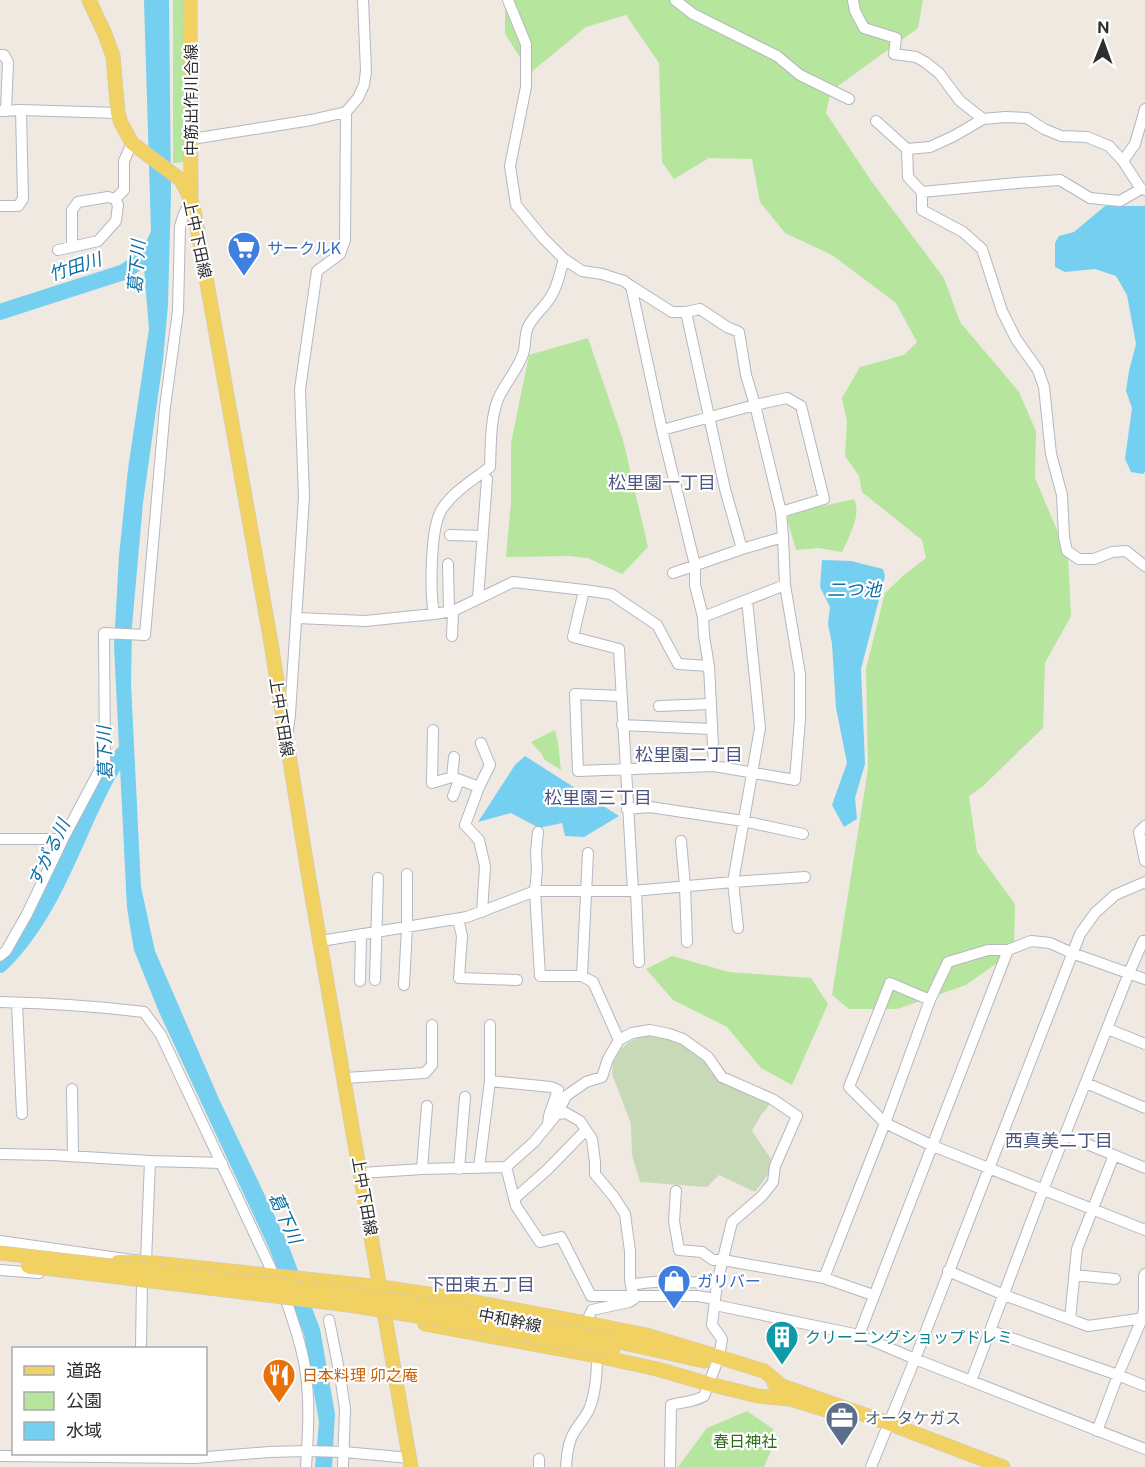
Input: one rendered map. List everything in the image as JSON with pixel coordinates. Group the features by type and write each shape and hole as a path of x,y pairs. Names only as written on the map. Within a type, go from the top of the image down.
{"main road":[{"name":"上中下田線","path":"90,0 113,56 121,123 132,143 177,176 185,186 191,201 266,614 286,744 410,1462"},
{"name":"中筋出作川合線","path":"190,0 191,201"},
{"path":"0,1253 69,1261 146,1262 381,1287 448,1297 646,1335 758,1396 790,1399 886,1426 976,1467"},
{"name":"中和幹線","path":"0,1253 352,1294 450,1309 714,1370"},
{"path":"0,1261 63,1266 141,1281 287,1303 328,1314 386,1316 657,1369 764,1371 781,1385 886,1426 1003,1467"},
{"name":"中和幹線","path":"0,1261 349,1305 614,1346"}],"street":[{"path":"192,139 311,120 346,112 358,98 364,85 366,71 363,0"},
{"path":"508,0 526,44 526,87 510,166 516,205 543,238 564,259 582,271 624,281 672,312 700,309 739,332 746,375 781,512 785,585 800,674 800,719 795,780 714,766 578,771 575,694 621,696"},
{"path":"675,0 693,14 777,56 800,75 849,99"},
{"path":"853,0 855,11 864,28 896,38 894,54 915,57 925,62 939,73 960,101 983,119"},
{"path":"0,55 4,56 8,62 3,111 118,113"},
{"path":"1123,161 1135,144 1145,108"},
{"path":"0,207 18,206 22,199 21,110"},
{"path":"286,744 291,714 304,497 300,389 317,271 340,254 345,240 346,112"},
{"path":"876,122 907,149 930,147 983,119 1027,118 1061,136 1087,137 1109,146 1123,161 1143,190 1120,201 1090,198 1060,180 922,192"},
{"path":"115,199 124,190 124,161 132,143"},
{"path":"907,149 908,177 922,192 922,210 963,232 982,249 1002,311 1016,339 1038,370 1044,387 1050,454 1062,495 1064,537 1068,551 1079,559 1094,559 1112,552 1126,551 1145,566"},
{"path":"72,247 72,210 78,202 108,197 115,199"},
{"path":"58,250 98,241 116,221 115,199"},
{"path":"0,956 6,951 27,914 105,760 104,633 145,635 165,407 178,311 180,226 191,201"},
{"path":"434,614 431,584 434,540 440,512 455,493 490,467 492,426 498,400 517,369 524,352 526,330 555,290 564,259"},
{"path":"631,286 662,430 695,565 695,585 703,617 709,666 714,766"},
{"path":"686,312 725,489 742,549"},
{"path":"662,430 787,398 801,406 824,499 781,512"},
{"path":"478,598 487,479"},
{"path":"450,535 482,536"},
{"path":"673,573 783,537"},
{"path":"448,564 452,636"},
{"path":"297,618 365,621 434,614 451,611 513,582 584,590 611,594 657,625 678,664 709,666"},
{"path":"703,617 785,585"},
{"path":"584,590 573,637 619,649 627,809 639,962"},
{"path":"738,928 733,882 760,728 747,600"},
{"path":"659,706 710,704"},
{"path":"622,725 712,729"},
{"path":"433,730 432,783 456,779 478,787"},
{"path":"481,743 490,765 478,787 465,825 479,840 484,866 482,912"},
{"path":"453,796 456,779 454,757"},
{"path":"627,809 650,807 743,821 803,834"},
{"path":"1145,826 1139,832 1145,861"},
{"path":"538,832 535,891 540,976 582,976 593,982 619,1040"},
{"path":"0,839 63,839"},
{"path":"681,841 687,942"},
{"path":"582,976 588,853"},
{"path":"404,984 407,874"},
{"path":"321,941 467,917 535,891 635,891 805,877"},
{"path":"375,980 378,878"},
{"path":"871,1467 1080,934 1095,913 1115,895 1145,882"},
{"path":"458,919 462,936 459,978 517,980"},
{"path":"360,981 361,934"},
{"path":"824,1278 930,1000 948,962 988,950 1008,950 1031,941 1050,944 1145,979"},
{"path":"971,1381 1043,1190 1129,973 1145,941"},
{"path":"859,1335 1008,950"},
{"path":"930,1000 890,983 849,1087 885,1123 933,1146 1145,1230"},
{"path":"0,1002 144,1012 161,1035 287,1303 298,1336 306,1373 309,1408 306,1467"},
{"path":"17,1003 21,1114"},
{"path":"479,1168 490,1081 490,1024"},
{"path":"345,1078 425,1072 432,1065 432,1025"},
{"path":"1108,1029 1145,1044"},
{"path":"361,1173 506,1167 534,1142 557,1114 566,1096 586,1082 602,1077 608,1059 619,1040 632,1033 650,1030 682,1039 708,1057 722,1077 772,1099 797,1116 775,1166 773,1182 762,1196 732,1222 717,1283 712,1325 722,1339 704,1396 694,1402 682,1401 671,1405 670,1467"},
{"path":"490,1081 551,1087 558,1090 548,1124"},
{"path":"1086,1083 1145,1108"},
{"path":"72,1089 73,1156"},
{"path":"459,1169 465,1097"},
{"path":"422,1169 427,1106"},
{"path":"557,1114 566,1113 580,1121 592,1140 595,1174 625,1214 630,1251 630,1280 634,1299 592,1310 586,1323"},
{"path":"514,1199 547,1170 586,1130"},
{"path":"1065,1135 1145,1168"},
{"path":"0,1154 222,1163"},
{"path":"1070,1319 1077,1249 1114,1155"},
{"path":"0,1241 146,1262 150,1161"},
{"path":"506,1167 516,1206 540,1242 561,1237 591,1296 632,1290 650,1283 717,1283"},
{"path":"676,1191 674,1221 679,1250 702,1252 713,1260 824,1278 873,1295"},
{"path":"0,1270 141,1281 141,1347"},
{"path":"948,1271 1004,1295 1088,1326 1143,1318"},
{"path":"1097,1431 1143,1318 1145,1274"},
{"path":"1074,1275 1115,1279"},
{"path":"632,1290 698,1296 715,1302 859,1335 1145,1449"},
{"path":"328,1314 345,1408 343,1467"},
{"path":"991,1331 1145,1386"},
{"path":"566,1467 573,1432 591,1407 597,1356"},
{"path":"0,1456 36,1462 91,1455 195,1463 269,1452 307,1451 344,1452 410,1462"}],"green space":[{"path":"173,0 188,0 186,158 184,162 173,163"},
{"path":"505,0 923,0 918,28 831,91 826,113 872,182 944,278 960,322 1019,392 1036,431 1035,478 1068,556 1071,616 1045,663 1043,728 982,787 969,796 977,852 1015,904 1014,951 966,985 897,1009 849,1009 832,995 868,769 866,669 885,593 926,558 922,540 862,492 859,476 845,456 847,422 842,398 860,367 904,355 917,342 896,303 832,255 785,233 760,202 752,159 709,158 674,179 662,162 659,63 626,15 586,27 530,73 505,34"},
{"path":"588,338 623,440 648,547 622,574 588,558 506,557 511,502 511,443 529,355"},
{"path":"854,499 856,519 842,552 819,548 796,550 787,518 792,513"},
{"path":"555,730 561,770 545,760 531,742"},
{"path":"672,956 729,972 811,978 828,1004 792,1085 761,1068 727,1027 673,1000 646,969"},
{"path":"645,1035 667,1036 683,1044 706,1060 710,1072 770,1104 752,1131 771,1159 769,1173 755,1192 719,1175 707,1187 640,1182 632,1155 631,1124 612,1074 613,1063 621,1049 629,1042"},
{"name":"春日神社","path":"747,1411 773,1429 773,1446 764,1467 678,1467 707,1428"}],"water":[{"path":"144,0 169,0 171,193 168,305 163,360 143,503 132,626 131,684 141,887 155,951 219,1099 288,1244 320,1329 335,1414 332,1467 315,1467 319,1422 304,1334 268,1246 159,1012 134,950 127,908 114,646 119,556 128,469 149,329 144,269 134,260 142,251 151,231"},
{"path":"1105,206 1145,206 1145,472 1143,474 1131,472 1125,459 1132,408 1126,391 1136,344 1127,295 1116,276 1095,269 1065,272 1055,267 1055,243 1059,236 1074,232"},
{"name":"二つ池","path":"822,560 851,561 883,569 885,576 861,669 865,764 855,798 857,819 844,827 832,805 847,763 836,708 832,644 828,624 830,607 820,587"},
{"path":"525,756 619,816 584,837 565,836 562,823 539,828 511,813 478,822 515,765"}],"waterway":[{"name":"竹田川","path":"0,312 124,272 154,251"},
{"name":"すがる川","path":"0,965 15,949 41,913 62,874 104,782 124,753"}],"place":[{"name":"サークルK","path":"244,277"},
{"name":"ガリバー","path":"674,1310"},
{"name":"クリーニングショップドレミ","path":"782,1366"},
{"name":"日本料理 卯之庵","path":"279,1404"},
{"name":"オータケガス","path":"842,1447"}],"district":[{"name":"松里園一丁目","path":"662,483"},
{"name":"松里園二丁目","path":"689,755"},
{"name":"松里園三丁目","path":"598,798"},
{"name":"西真美二丁目","path":"1059,1141"},
{"name":"下田東五丁目","path":"481,1285"}],"water label":[{"name":"葛下川","path":"137,267"},
{"name":"葛下川","path":"105,753"},
{"name":"葛下川","path":"285,1218"}]}
